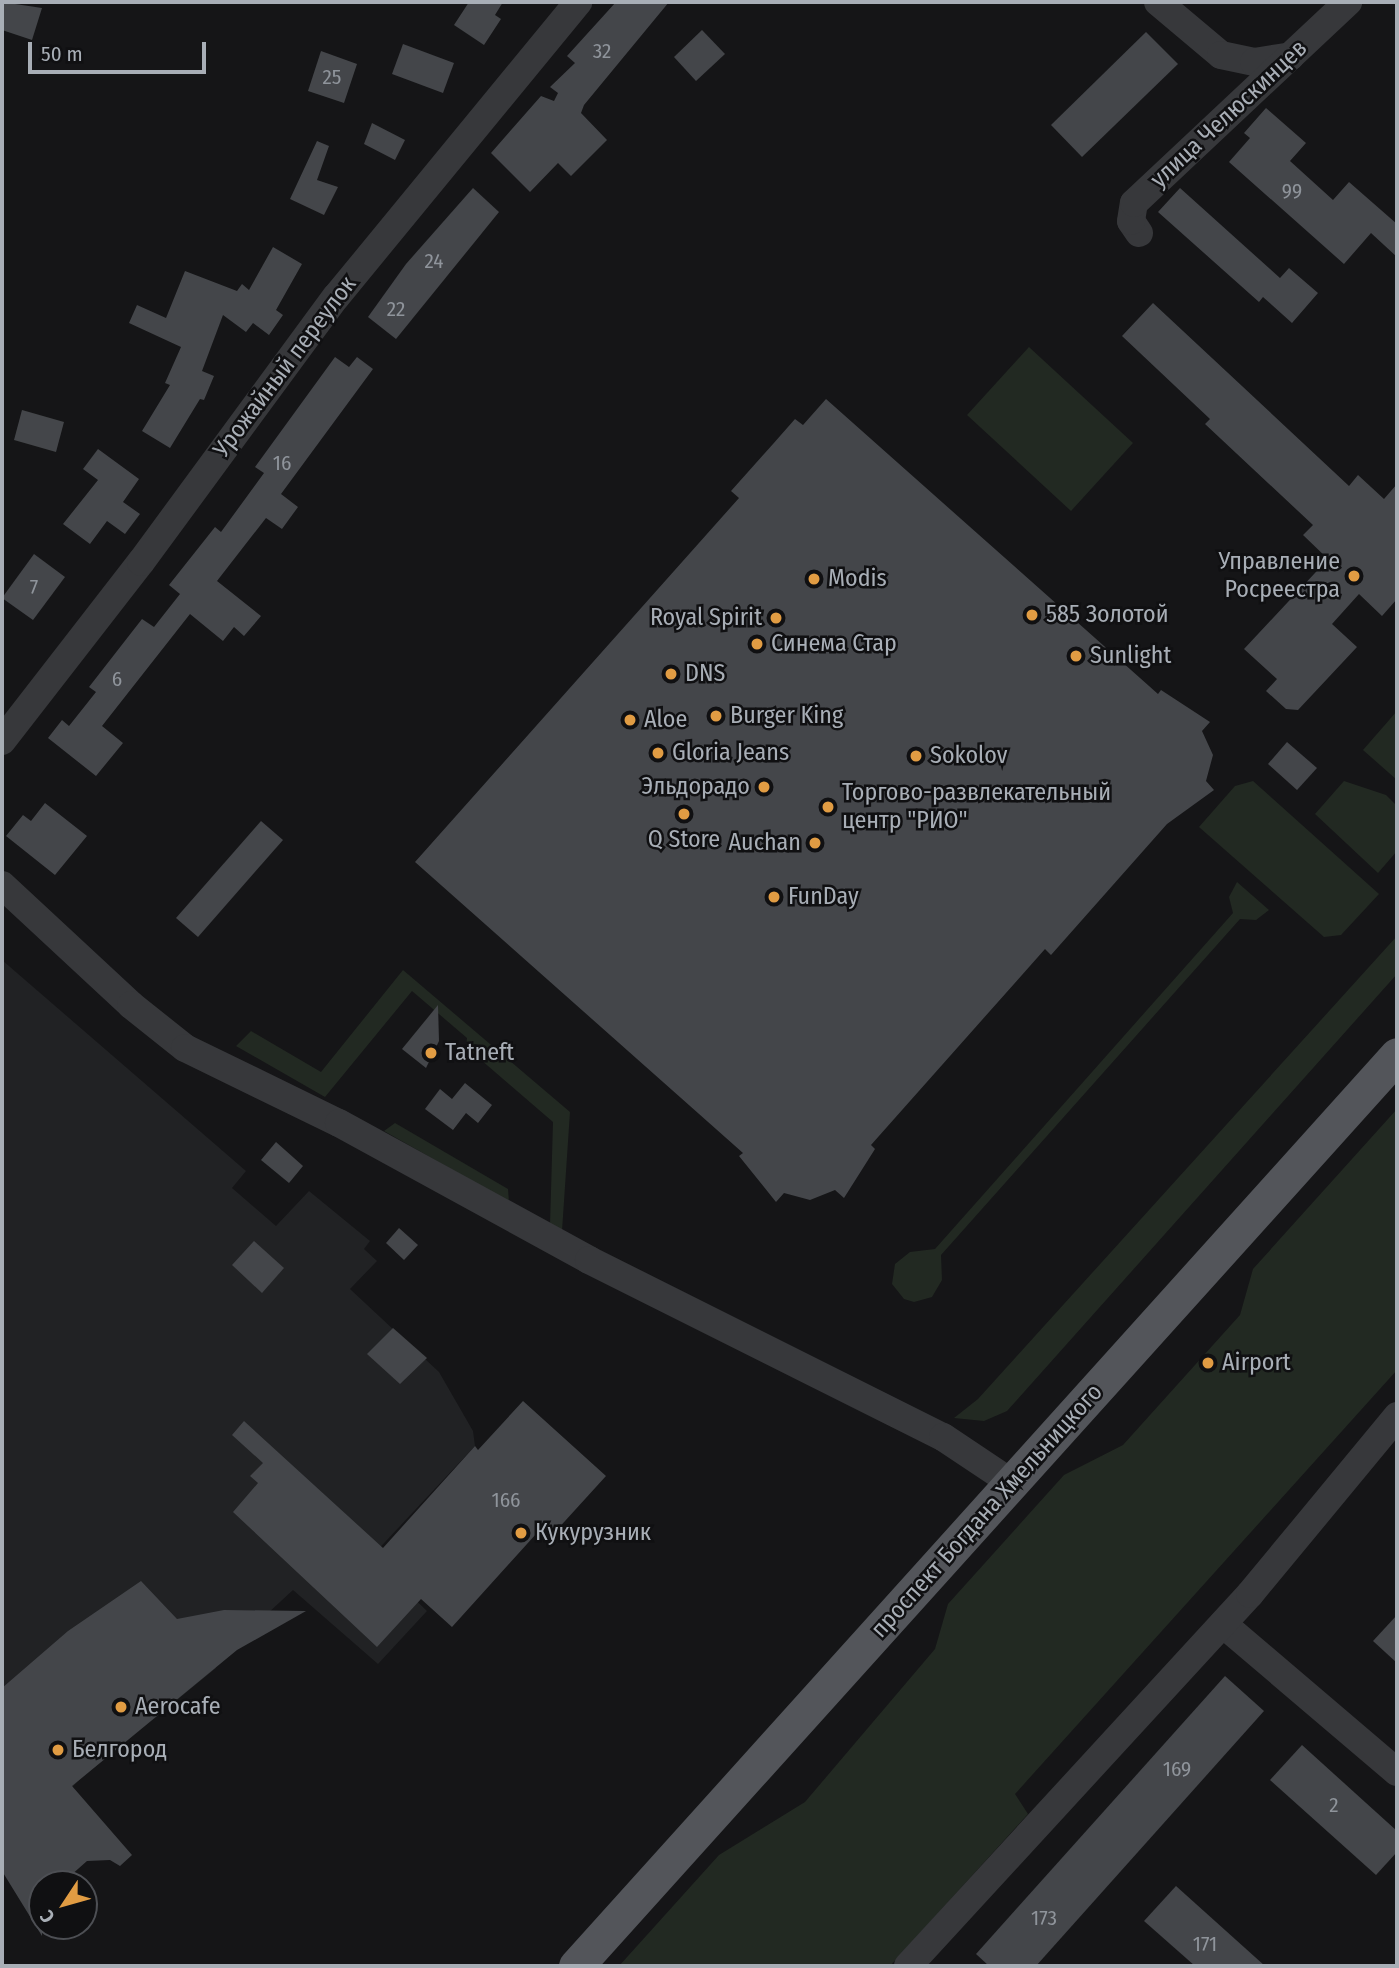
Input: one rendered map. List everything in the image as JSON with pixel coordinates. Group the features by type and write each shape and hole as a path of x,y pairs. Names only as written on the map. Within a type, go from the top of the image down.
{"main road":[{"name":"проспект Богдана Хмельницкого","path":"576,1966 1397,1055"}],"street":[{"name":"Урожайный переулок","path":"2,741 141,562 335,297 578,2"},
{"path":"1158,2 1221,55 1254,62 1291,56"},
{"name":"улица Челюскинцев","path":"1139,233 1131,221 1134,202 1348,2"},
{"path":"2,886 185,1048 339,1123 589,1260 943,1437 1012,1483"},
{"path":"908,1966 1223,1624 1397,1416"},
{"path":"1223,1624 1397,1772"}],"shaded area":[{"path":"1029,347 1133,443 1071,511 967,415"},
{"path":"1397,711 1397,780 1363,750"},
{"path":"1253,781 1379,894 1341,935 1324,937 1199,827 1235,786"},
{"path":"1344,781 1386,795 1397,806 1397,851 1378,873 1315,814"},
{"path":"1237,882 1269,910 1256,920 1240,919 941,1255 942,1280 932,1297 914,1302 904,1299 892,1284 895,1264 910,1252 935,1249 1233,913 1229,897"},
{"path":"1397,936 1397,974 1007,1411 984,1421 954,1418 978,1399"},
{"path":"2,960 246,1171 232,1188 276,1226 309,1191 370,1241 364,1249 377,1261 350,1289 439,1372 473,1431 475,1446 371,1557 427,1611 378,1664 293,1590 253,1627 200,1643 216,1668 78,1781 2,1862"},
{"path":"403,970 570,1112 562,1231 550,1225 553,1122 466,1047 467,1038 412,991 325,1097 236,1046 251,1031 321,1072"},
{"path":"1397,1109 1397,1370 1015,1794 1028,1814 890,1966 619,1966 719,1855 805,1802 935,1649 948,1604 1064,1475 1123,1445 1240,1315 1253,1269"},
{"path":"395,1123 508,1189 509,1202 384,1131"}],"building":[{"path":"2,2 42,8 32,40 2,30"},
{"path":"469,2 503,2 495,15 501,19 484,45 454,25"},
{"path":"616,2 669,2 584,105 581,113 607,140 571,176 558,163 530,192 491,153 541,96 554,101 558,93 550,87 575,63 567,56"},
{"path":"702,30 725,54 696,81 674,57"},
{"path":"1146,32 1178,64 1082,157 1051,125"},
{"path":"403,44 454,63 443,93 392,74"},
{"path":"321,51 357,64 344,103 308,91"},
{"path":"1266,108 1306,143 1290,161 1333,200 1349,182 1397,224 1397,257 1371,233 1344,264 1229,162 1250,138 1244,133"},
{"path":"372,123 405,140 395,160 364,144"},
{"path":"317,141 329,146 317,180 338,187 324,215 290,199"},
{"path":"473,188 499,212 396,339 368,317 406,264"},
{"path":"1180,188 1280,278 1289,268 1318,293 1292,323 1263,297 1259,302 1158,212"},
{"path":"273,247 302,264 276,310 283,315 269,335 253,323 246,332 223,315 202,371 214,376 204,400 200,399 170,448 142,431 170,385 165,383 181,347 129,323 137,305 166,318 185,271 237,291 242,284 249,290"},
{"path":"1153,303 1349,486 1358,475 1384,499 1397,484 1397,599 1382,616 1359,594 1332,624 1357,647 1298,710 1286,709 1266,691 1277,679 1244,649 1328,559 1303,535 1313,525 1205,424 1210,419 1122,336"},
{"path":"335,357 349,367 357,357 373,369 281,494 298,507 282,529 266,518 217,581 261,616 244,636 234,627 223,641 190,614 102,726 123,743 96,776 48,738 62,720 69,726 96,692 89,687 142,619 154,627 180,594 169,585 215,527 221,532 264,473 255,467"},
{"name":"Торгово-развлекательный центр \"РИО\"","path":"826,399 1158,694 1161,690 1210,722 1202,731 1213,755 1206,781 1214,790 1167,824 1051,955 1045,949 871,1145 875,1149 844,1198 835,1190 810,1200 784,1193 776,1202 739,1156 743,1153 415,862 739,498 731,491 795,419 803,425"},
{"path":"22,410 64,422 56,452 14,440"},
{"path":"98,449 139,479 123,502 140,514 125,534 107,521 90,544 63,524 98,480 83,469"},
{"path":"34,554 65,577 33,620 2,598"},
{"path":"1287,742 1317,768 1297,790 1268,764"},
{"path":"45,803 87,836 55,875 6,836 23,815 31,821"},
{"path":"261,821 283,840 198,937 176,918"},
{"path":"438,1005 439,1041 426,1068 402,1049"},
{"path":"465,1083 492,1105 478,1123 466,1113 453,1130 425,1109 440,1089 452,1099"},
{"path":"276,1142 303,1166 289,1183 261,1160"},
{"path":"399,1228 418,1245 404,1260 386,1243"},
{"path":"254,1241 284,1268 262,1293 232,1265"},
{"path":"393,1328 427,1358 400,1384 367,1354"},
{"path":"523,1401 606,1476 555,1532 546,1523 452,1627 421,1599 377,1647 233,1512 258,1483 250,1476 263,1463 232,1435 244,1421 383,1548 475,1446 478,1450"},
{"name":"Белгород","path":"141,1581 177,1619 224,1610 306,1611 237,1650 72,1786 132,1855 120,1866 110,1860 87,1861 77,1870 28,1870 28,1913 2,1871 2,1688 68,1631"},
{"path":"1397,1615 1397,1663 1373,1641"},
{"path":"1225,1676 1264,1711 1036,1966 989,1966 976,1954"},
{"path":"1302,1745 1397,1831 1397,1852 1376,1875 1270,1780"},
{"path":"1176,1886 1265,1966 1195,1966 1144,1921"}],"place":[{"name":"Управление Росреестра","path":"1354,576"},
{"name":"Modis","path":"814,579"},
{"name":"585 Золотой","path":"1032,615"},
{"name":"Royal Spirit","path":"776,618"},
{"name":"Синема Стар","path":"757,644"},
{"name":"Sunlight","path":"1076,656"},
{"name":"DNS","path":"671,674"},
{"name":"Burger King","path":"716,716"},
{"name":"Aloe","path":"630,720"},
{"name":"Gloria Jeans","path":"658,753"},
{"name":"Sokolov","path":"916,756"},
{"name":"Эльдорадо","path":"764,787"},
{"name":"Торгово-развлекательный центр \"РИО\"","path":"828,807"},
{"name":"Q Store","path":"684,814"},
{"name":"Auchan","path":"815,843"},
{"name":"FunDay","path":"774,897"},
{"name":"Tatneft","path":"431,1053"},
{"name":"Airport","path":"1208,1363"},
{"name":"Кукурузник","path":"521,1533"},
{"name":"Aerocafe","path":"121,1707"},
{"name":"Белгород","path":"58,1750"}]}
